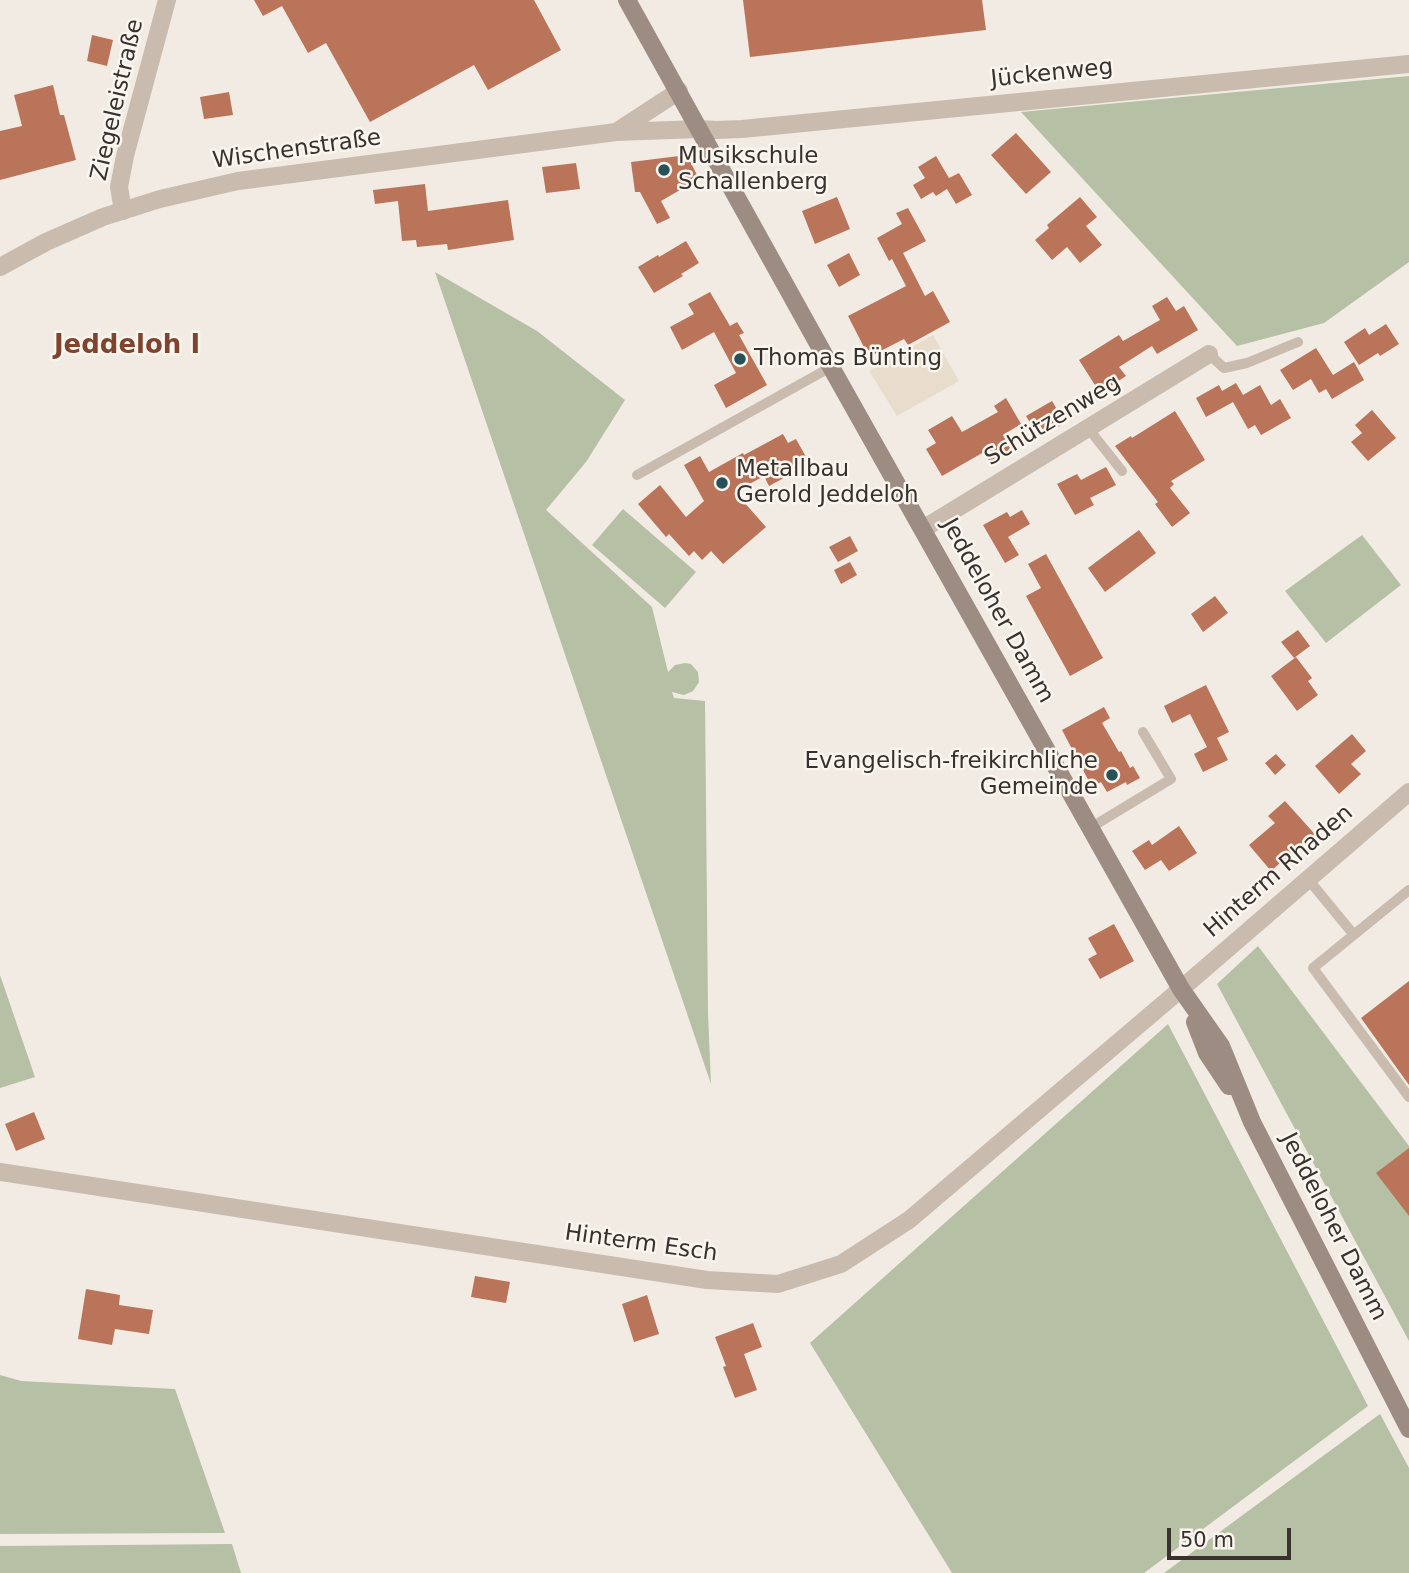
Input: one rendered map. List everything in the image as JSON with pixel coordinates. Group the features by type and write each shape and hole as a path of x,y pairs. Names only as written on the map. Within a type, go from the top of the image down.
{"main road":[{"name":"Jeddeloher Damm","path":"627,0 1181,989 1221,1046 1252,1122 1409,1429"}],"street":[{"name":"Ziegeleistraße","path":"123,211 119,187 125,156 167,0"},
{"name":"Jückenweg","path":"699,129 755,127 1409,64"},
{"name":"Wischenstraße","path":"616,132 679,91"},
{"name":"Wischenstraße","path":"0,267 46,242 103,217 160,199 239,181 616,132 699,129"},
{"name":"Schützenweg","path":"923,529 1209,354"},
{"name":"Hinterm Rhaden","path":"1181,989 1409,792"},
{"name":"Hinterm Esch","path":"0,1172 693,1278 778,1284 841,1264 909,1220 1181,989"}],"lane":[{"path":"1209,354 1224,368 1239,366 1298,342"},
{"path":"637,475 831,367"},
{"path":"1088,428 1122,471"},
{"path":"1090,828 1171,779 1143,732"},
{"path":"1308,880 1354,935"},
{"path":"1409,890 1313,968 1409,1097"}],"green space":[{"path":"1409,76 1409,262 1324,323 1237,346 1021,112"},
{"path":"435,272 537,331 625,400 586,462 546,510 652,607 668,672 675,665 685,663 691,664 698,672 699,682 693,691 684,695 672,692 674,698 705,701 711,1084"},
{"path":"623,509 696,572 665,608 592,545"},
{"path":"1362,535 1401,585 1326,643 1285,591"},
{"path":"1258,946 1409,1146 1409,1341 1217,984"},
{"path":"0,975 35,1077 0,1088"},
{"path":"1168,1024 1368,1406 1144,1573 952,1573 810,1343"},
{"path":"0,1375 21,1381 175,1389 225,1533 0,1534"},
{"path":"1380,1414 1409,1468 1409,1573 1164,1573"},
{"path":"232,1544 241,1573 0,1573 0,1546"}],"shaded area":[{"path":"933,335 959,381 897,416 869,371"}],"building":[{"path":"254,0 534,0 561,50 488,90 474,65 370,122 326,43 308,53 282,6 263,16"},
{"path":"743,0 982,0 986,30 750,57"},
{"path":"92,35 113,40 107,66 87,61"},
{"path":"53,85 60,115 64,115 76,160 0,180 0,131 22,126 14,95"},
{"path":"229,92 233,115 204,119 200,97"},
{"path":"1016,133 1051,172 1026,194 991,155"},
{"name":"Musikschule Schallenberg","path":"687,155 699,179 661,201 670,218 657,224 640,192 635,192 631,162"},
{"path":"936,156 949,178 959,173 972,195 956,204 947,189 936,196 933,192 921,199 913,185 925,178 918,167"},
{"path":"576,163 580,189 546,193 542,167"},
{"path":"425,184 428,211 508,200 514,240 448,250 447,244 417,247 416,240 402,241 398,201 375,204 373,190"},
{"path":"837,197 850,229 815,244 802,211"},
{"path":"1080,197 1097,217 1086,226 1102,245 1080,263 1067,247 1052,260 1035,240 1049,228 1047,225"},
{"path":"908,208 926,241 903,253 925,296 933,291 950,322 908,345 904,339 869,357 848,316 906,286 877,238 902,224 896,213"},
{"path":"686,241 699,263 654,293 638,267"},
{"path":"849,253 860,275 839,287 827,265"},
{"path":"710,292 730,326 737,322 744,333 739,335 767,385 726,408 714,385 736,373 714,332 682,350 670,327 694,314 688,304"},
{"path":"1167,297 1176,311 1184,306 1198,330 1157,354 1152,346 1119,367 1126,376 1100,393 1079,360 1119,335 1123,341 1160,320 1152,306"},
{"path":"1386,324 1399,344 1359,365 1344,342 1365,328 1369,335"},
{"path":"1316,348 1333,375 1354,362 1364,380 1332,399 1326,389 1319,393 1311,379 1293,390 1280,370"},
{"path":"1236,383 1243,395 1260,385 1271,405 1280,399 1291,418 1261,435 1255,425 1248,429 1233,402 1206,417 1196,398 1219,385 1222,391"},
{"path":"1006,398 1021,424 1003,435 1012,452 991,464 984,452 942,476 926,449 936,443 928,430 952,416 962,432 998,412 994,406"},
{"path":"1052,401 1065,423 1046,434 1040,425 1034,429 1026,416"},
{"path":"1372,410 1396,438 1368,461 1351,442 1362,433 1355,425"},
{"path":"1175,411 1205,460 1171,481 1174,484 1170,488 1190,513 1172,527 1155,504 1158,502 1115,446"},
{"path":"783,434 788,443 796,439 810,464 769,486 764,476 735,492 766,527 723,564 711,551 702,560 694,551 689,556 669,534 666,537 638,504 660,485 686,517 704,501 684,465 700,456 709,472"},
{"path":"1106,467 1116,485 1090,498 1094,505 1075,515 1057,484 1077,474 1081,480"},
{"path":"1022,510 1030,524 1008,537 1019,555 1005,563 983,525 1007,512 1010,517"},
{"path":"1139,530 1156,553 1105,592 1088,568"},
{"path":"850,536 858,551 838,562 829,547"},
{"path":"1046,554 1103,658 1070,676 1026,596 1041,588 1028,564"},
{"path":"850,562 857,575 841,584 834,570"},
{"path":"1215,596 1228,613 1203,632 1191,614"},
{"path":"1298,630 1310,646 1294,658 1281,642"},
{"path":"1296,657 1312,678 1308,681 1318,695 1297,711 1271,676"},
{"path":"1206,685 1229,732 1217,738 1228,760 1203,772 1194,754 1207,747 1190,714 1172,723 1164,706"},
{"path":"1104,707 1110,718 1102,723 1130,768 1133,766 1140,778 1107,792 1101,782 1092,787 1062,730"},
{"path":"1352,734 1366,751 1351,764 1361,774 1339,794 1315,766"},
{"path":"1276,754 1286,765 1275,775 1265,763"},
{"path":"1285,801 1321,841 1311,850 1304,842 1271,871 1249,845 1275,823 1268,816"},
{"path":"1179,826 1197,853 1169,871 1161,860 1145,870 1132,851 1149,840 1152,845"},
{"path":"1114,924 1134,961 1100,979 1088,959 1097,954 1088,938"},
{"path":"1409,981 1409,1085 1361,1018"},
{"path":"34,1112 45,1139 16,1151 5,1124"},
{"path":"1409,1148 1409,1216 1376,1173"},
{"path":"475,1276 510,1282 506,1303 471,1297"},
{"path":"86,1289 120,1295 119,1305 153,1310 149,1334 115,1329 112,1345 78,1339"},
{"path":"647,1295 659,1334 634,1342 622,1304"},
{"path":"753,1323 762,1347 744,1354 757,1390 735,1398 715,1337"}],"place":[{"name":"Musikschule Schallenberg","path":"664,170"},
{"name":"Thomas Bünting","path":"740,359"},
{"name":"Metallbau Gerold Jeddeloh","path":"722,483"},
{"name":"Evangelisch-freikirchliche Gemeinde","path":"1112,775"}],"district":[{"name":"Jeddeloh I","path":"127,346"}]}
